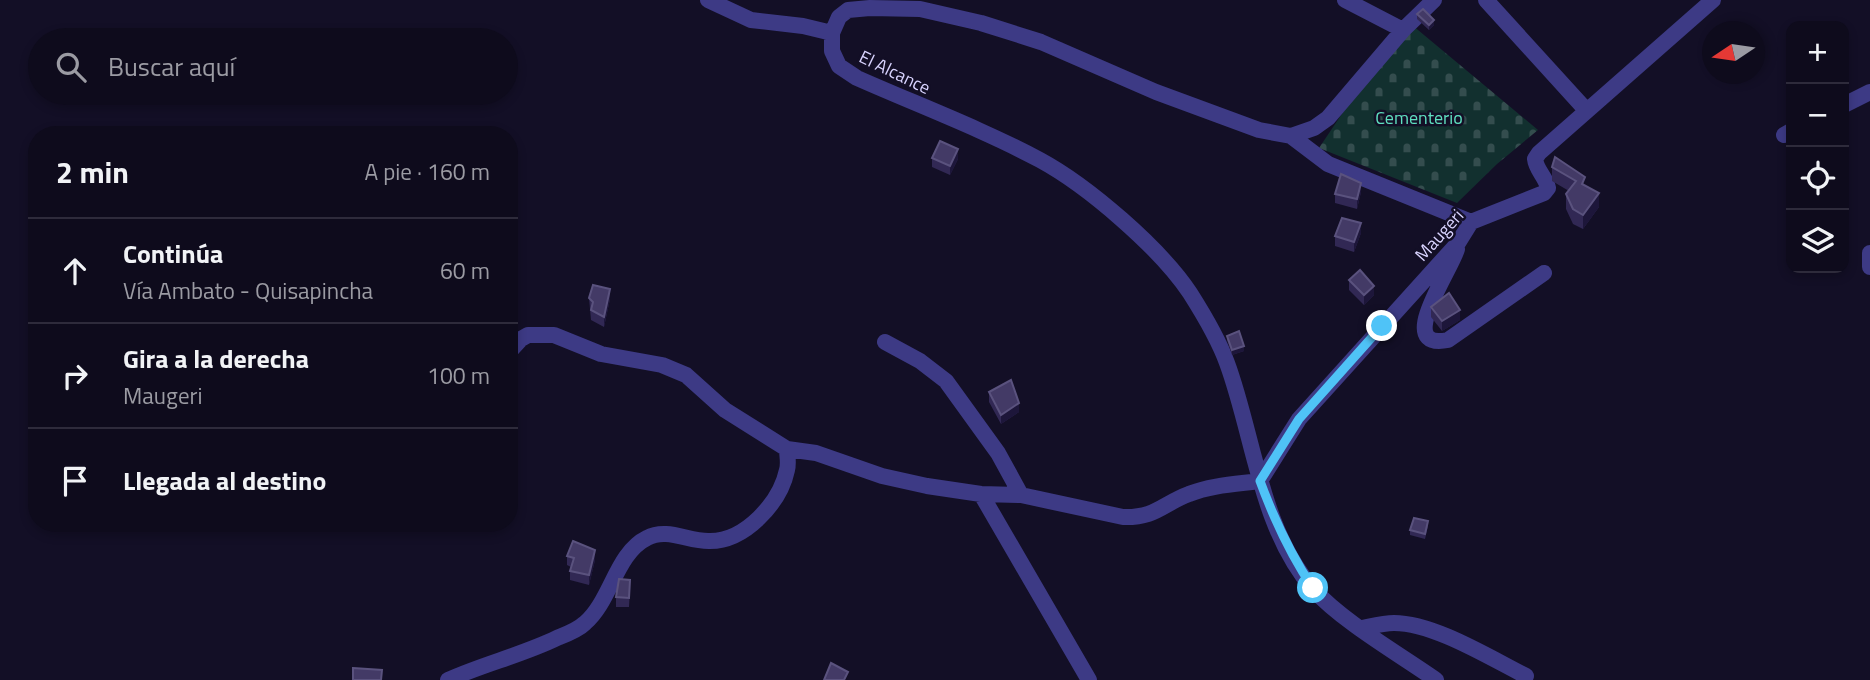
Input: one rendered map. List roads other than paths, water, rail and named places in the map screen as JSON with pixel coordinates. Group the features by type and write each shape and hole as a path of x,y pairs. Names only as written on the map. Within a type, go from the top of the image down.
{"street":[{"path":"708,0 751,19 832,33 839,17 848,10 870,8 920,9 981,23 1041,42 1156,92 1259,130 1291,136 1328,164 1471,222"},
{"path":"1345,0 1403,30"},
{"path":"1291,136 1314,128 1328,118 1403,30 1434,0"},
{"path":"1486,0 1586,110"},
{"name":"Maugeri","path":"1260,481 1299,419 1458,243 1471,222 1544,193 1548,188 1547,181 1535,159 1586,110 1713,0"},
{"name":"El Alcance","path":"832,33 832,51 839,66 857,78 1042,161 1083,188 1146,241 1188,291 1211,328 1227,363 1260,481 1282,536 1307,580 1334,608 1437,680"},
{"path":"1849,102 1870,92"},
{"path":"1458,243 1450,268 1426,314 1424,334 1429,339 1448,340 1544,273"},
{"path":"1870,253 1870,267"},
{"path":"518,342 528,335 554,335 601,354 662,365 686,374 724,410 787,449 816,453 882,476 927,486 981,494 1021,495 1139,518 1196,492 1260,481"},
{"path":"885,342 920,361 946,381 998,453 1021,495"},
{"path":"448,680 529,651 582,626 598,612 622,565 646,538 661,534 709,542 730,538 751,525 778,493 788,469 787,449"},
{"path":"981,494 1089,680"},
{"path":"1362,628 1392,623 1413,624 1436,632 1526,676"}],"park label":[{"name":"Cementerio","path":"1419,117"}]}
